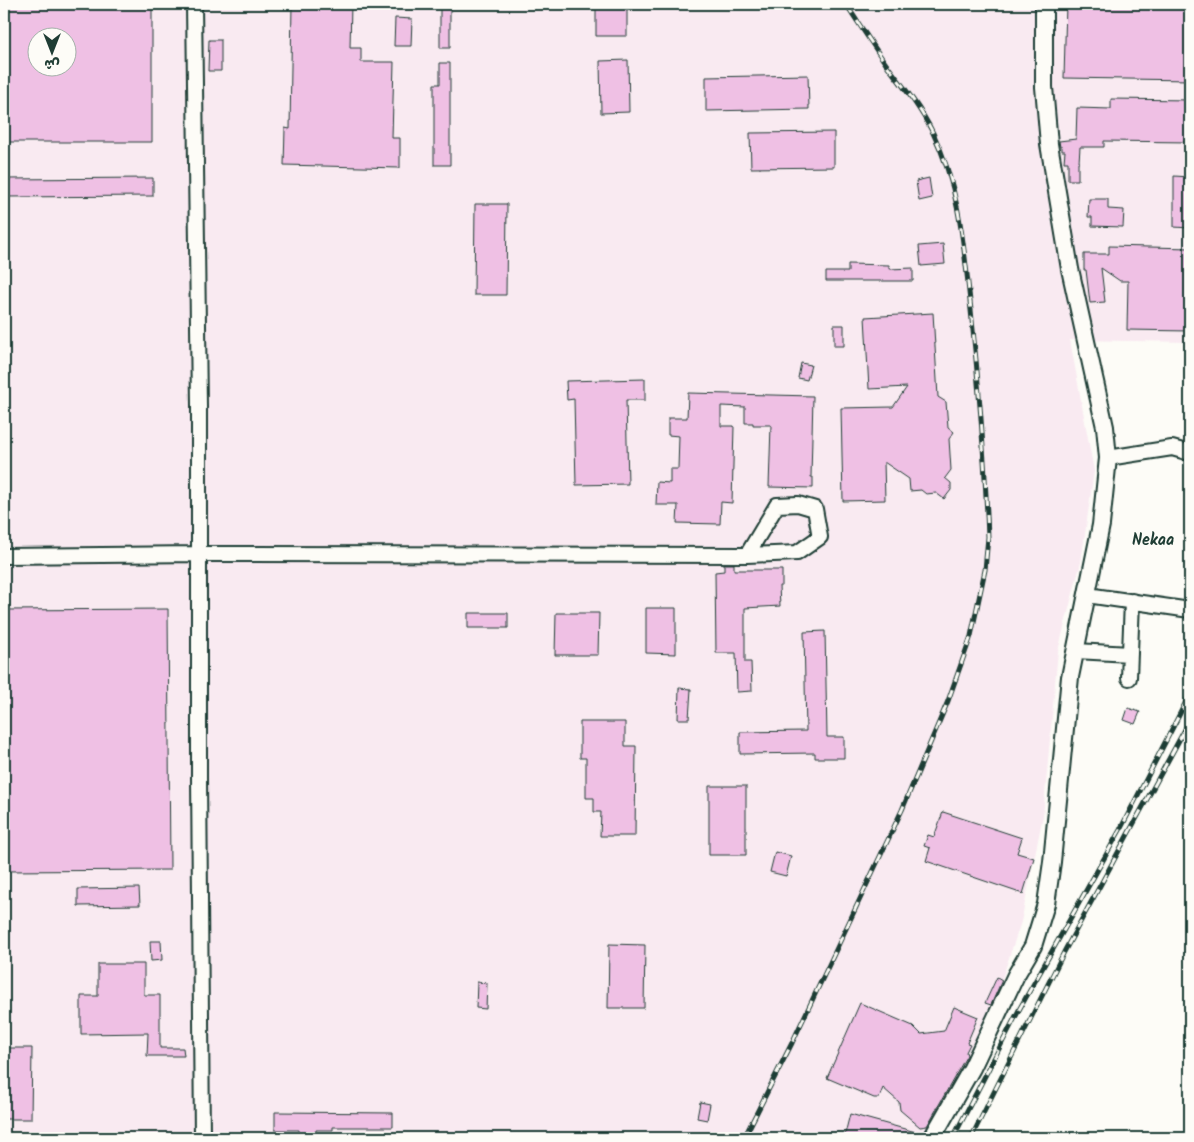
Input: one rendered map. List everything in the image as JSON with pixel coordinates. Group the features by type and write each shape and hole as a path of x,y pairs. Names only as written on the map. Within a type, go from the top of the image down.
{"street":[{"path":"194,4 199,406 202,1138"},
{"path":"932,1138 972,1068 1016,975 1033,946 1046,904 1052,862 1070,677 1101,524 1108,458 1104,426 1070,269 1049,144 1044,87 1044,4"},
{"path":"1108,458 1172,448 1190,453"},
{"path":"4,556 199,554 747,555 797,553 820,536 815,509 798,504 778,506 747,555"},
{"path":"1087,595 1190,610"},
{"path":"1129,678 1132,601"},
{"path":"1076,651 1130,654"}],"shaded area":[{"path":"4,4 1190,4 1190,342 1070,340 1094,471 1081,562 1058,651 1043,816 1021,922 972,1068 937,1138 4,1138"}],"building":[{"path":"4,4 152,4 152,142 4,142"},
{"path":"292,4 351,4 350,48 361,48 361,62 394,62 392,138 400,138 400,168 284,165 285,128 290,129"},
{"path":"440,4 450,4 450,48 440,48"},
{"path":"596,4 627,4 627,36 596,36"},
{"path":"1066,4 1190,4 1190,80 1064,78"},
{"path":"395,18 412,19 411,46 394,46"},
{"path":"209,40 221,40 221,71 208,71"},
{"path":"628,60 629,112 601,113 600,61"},
{"path":"440,63 450,63 450,165 434,165 434,84 440,84"},
{"path":"808,75 809,109 706,111 706,77"},
{"path":"1111,99 1190,100 1190,142 1104,141 1104,147 1080,147 1078,180 1068,180 1068,162 1064,162 1065,151 1062,151 1059,141 1076,139 1077,108 1111,109"},
{"path":"834,132 834,167 751,168 750,133"},
{"path":"1174,176 1190,177 1190,228 1174,227"},
{"path":"153,178 153,196 4,197 4,179"},
{"path":"929,178 932,198 919,201 916,181"},
{"path":"1089,199 1108,199 1108,209 1124,210 1123,227 1092,226 1092,217 1088,217"},
{"path":"475,204 507,204 506,295 474,295"},
{"path":"943,244 945,264 921,266 919,246"},
{"path":"1109,246 1190,248 1190,331 1127,330 1128,281 1120,281 1101,268 1105,302 1090,303 1086,270 1084,270 1084,254 1109,254"},
{"path":"848,264 889,265 889,269 913,268 913,281 826,281 826,272 848,272"},
{"path":"933,313 938,397 946,402 948,427 954,432 949,439 951,470 945,478 951,483 951,490 944,499 936,493 926,494 921,490 910,491 909,479 884,462 885,500 843,501 841,408 893,407 907,387 869,389 865,317"},
{"path":"834,325 844,325 844,346 834,346"},
{"path":"801,363 811,365 807,380 798,378"},
{"path":"645,379 645,400 626,400 628,484 576,485 574,399 567,400 566,381"},
{"path":"688,393 813,396 811,477 813,477 813,488 769,487 771,425 745,423 745,407 721,406 721,426 734,426 732,503 721,502 720,524 677,523 678,505 656,505 657,482 670,483 670,469 678,469 679,436 668,435 668,418 687,418"},
{"path":"724,564 734,564 734,570 782,570 782,586 779,586 780,606 745,608 745,662 751,662 752,691 737,692 736,653 716,653 715,572 724,571"},
{"path":"646,608 676,608 676,654 646,653"},
{"path":"168,609 170,870 4,871 4,610"},
{"path":"468,613 508,613 508,628 468,628"},
{"path":"556,613 599,613 598,655 555,655"},
{"path":"825,631 827,737 844,737 844,758 815,758 815,753 740,754 740,732 806,731 804,632"},
{"path":"679,688 691,689 689,719 678,719"},
{"path":"1128,708 1140,712 1135,724 1124,720"},
{"path":"580,722 625,722 625,746 636,746 635,836 600,836 601,812 594,812 594,798 586,798 586,758 580,758"},
{"path":"709,786 746,786 746,855 709,855"},
{"path":"943,812 1022,838 1017,853 1034,858 1023,894 926,861 930,848 924,846 928,835 934,837"},
{"path":"775,852 791,856 786,876 770,872"},
{"path":"139,888 140,905 78,906 78,889"},
{"path":"150,941 161,941 162,960 151,961"},
{"path":"609,944 645,945 644,1008 608,1008"},
{"path":"98,964 144,964 144,995 160,995 160,1048 183,1048 184,1056 147,1056 148,1033 81,1034 81,996 98,996"},
{"path":"997,977 1002,980 991,1005 985,1003"},
{"path":"477,982 487,983 486,1009 476,1008"},
{"path":"860,1003 913,1026 921,1034 944,1031 954,1007 978,1017 967,1043 970,1044 966,1052 967,1055 927,1126 920,1127 900,1110 899,1102 883,1088 879,1098 874,1098 827,1078"},
{"path":"4,1048 32,1048 31,1119 4,1119"},
{"path":"700,1102 710,1104 707,1120 697,1118"},
{"path":"275,1112 393,1113 393,1127 333,1127 333,1130 316,1130 316,1138 299,1138 299,1130 275,1130"},
{"path":"850,1114 923,1134 922,1138 844,1138"}],"railway":[{"path":"744,1138 792,1043 902,810 948,701 971,636 985,570 988,537 977,366 966,264 955,197 942,154 923,114 881,57 846,4"},
{"path":"953,1138 1020,1008 1120,830 1190,694"},
{"path":"971,1138 1064,952 1190,720"}],"district":[{"name":"Nekaa","path":"1153,540"}]}
